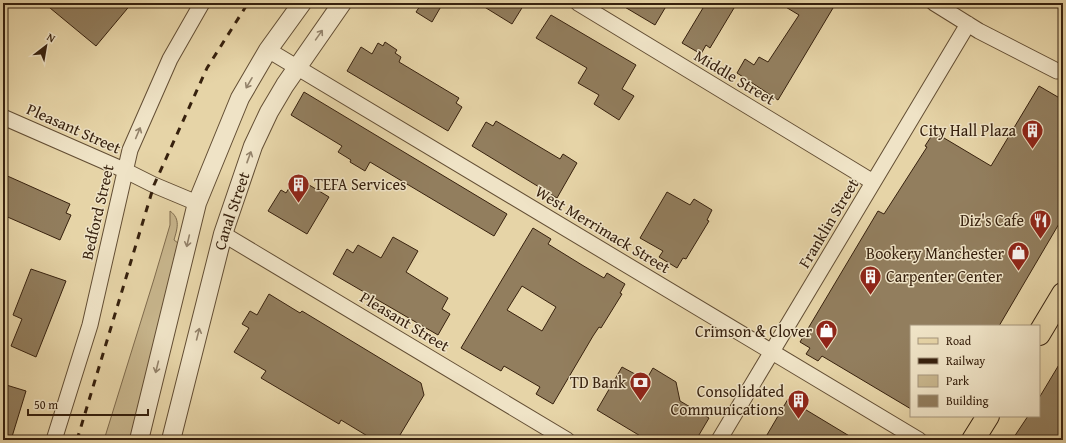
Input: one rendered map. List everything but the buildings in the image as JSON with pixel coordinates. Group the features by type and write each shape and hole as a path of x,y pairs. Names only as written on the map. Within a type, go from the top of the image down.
{"main road":[{"path":"1040,332 1063,294"},
{"path":"973,440 987,417"}],"street":[{"name":"Bedford Street","path":"54,440 90,326 124,170 130,150 170,59 202,3"},
{"name":"Canal Street","path":"139,440 197,203 240,98 268,50 302,3"},
{"name":"Canal Street","path":"171,440 223,234 253,146 268,112 297,67 342,3"},
{"name":"Middle Street","path":"578,3 873,182"},
{"path":"934,3 968,24 1057,71"},
{"name":"Franklin Street","path":"719,440 968,24"},
{"name":"West Merrimack Street","path":"268,50 919,440"},
{"name":"Pleasant Street","path":"3,117 197,203"},
{"name":"Pleasant Street","path":"223,234 568,440"}],"green space":[{"path":"170,211 176,217 177,221 174,240 178,243 130,440 104,440 170,225"}],"railway":[{"path":"77,440 154,185 207,68 248,3"}],"place":[{"name":"City Hall Plaza","path":"1032,150"},
{"name":"TEFA Services","path":"299,204"},
{"name":"Diz's Cafe","path":"1040,240"},
{"name":"Bookery Manchester","path":"1019,272"},
{"name":"Carpenter Center","path":"871,296"},
{"name":"Crimson & Clover","path":"827,350"},
{"name":"TD Bank","path":"641,402"},
{"name":"Consolidated Communications","path":"799,420"}]}
